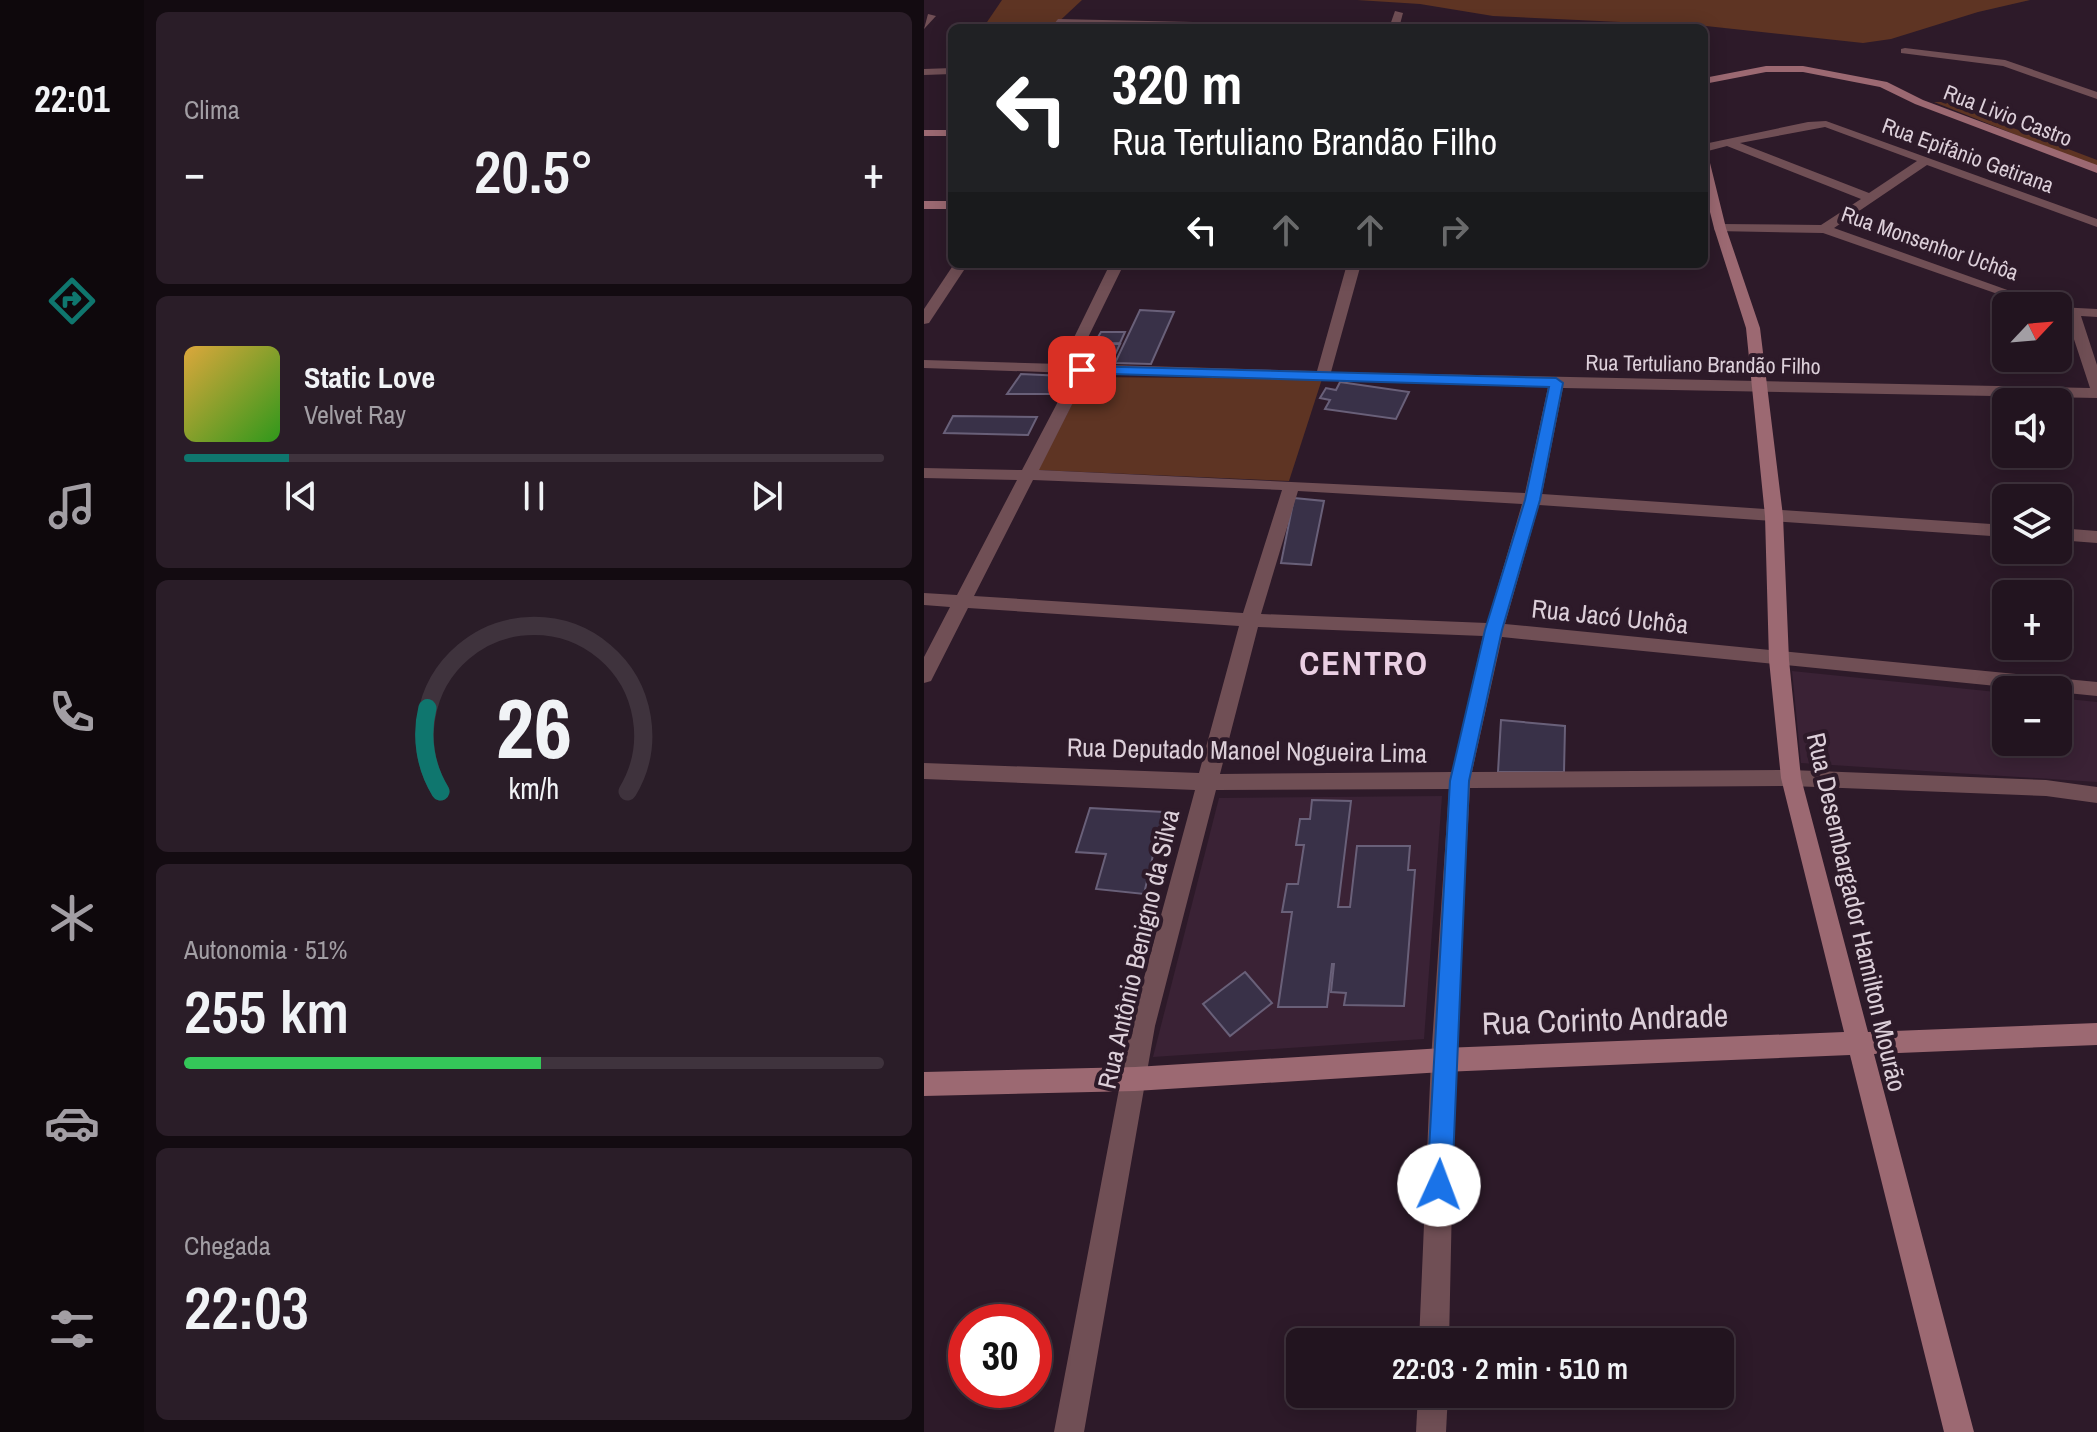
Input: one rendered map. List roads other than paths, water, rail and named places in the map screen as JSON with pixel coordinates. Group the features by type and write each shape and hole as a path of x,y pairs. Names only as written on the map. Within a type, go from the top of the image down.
{"street":[{"path":"1395,24 1398,13"},
{"path":"924,26 931,16"},
{"path":"1058,22 1086,24"},
{"path":"1905,51 2005,63 2097,96"},
{"name":"Rua Livio Castro","path":"1708,80 1766,69 1803,69 1883,84 1928,106 2097,169"},
{"path":"924,72 948,71"},
{"name":"Rua Livio Castro","path":"1906,94 1947,101 2097,158"},
{"name":"Rua Epifânio Getirana","path":"1731,144 1808,125 1826,124 2097,223"},
{"path":"924,133 948,133"},
{"path":"1708,147 1731,144 1868,197"},
{"path":"1824,229 1925,161"},
{"name":"Rua Desembargador Hamilton Mourão","path":"1708,196 1712,228 1753,328 1774,516 1779,660 1791,778 1959,1432"},
{"path":"924,205 948,205"},
{"name":"Rua Monsenhor Uchôa","path":"1712,228 1824,229 2005,292"},
{"path":"924,320 958,268"},
{"path":"924,676 960,600 1028,474 1115,268"},
{"path":"1323,375 1353,268"},
{"path":"924,288 945,288"},
{"path":"2072,311 2097,313"},
{"path":"2072,328 2097,390"},
{"name":"Rua Tertuliano Brandão Filho","path":"924,364 1556,383 2097,390"},
{"path":"1434,1328 1443,1060 1460,781 1494,630 1532,500 1556,383"},
{"path":"924,473 1028,474 1291,487 1992,530"},
{"name":"Rua Antônio Benigno da Silva","path":"1069,1432 1143,1026 1250,620 1291,487"},
{"path":"2072,535 2097,537"},
{"name":"Rua Jacó Uchôa","path":"924,599 1250,620 1494,630 2097,689"},
{"name":"Rua Deputado Manoel Nogueira Lima","path":"924,771 1207,782 1791,778 2030,787 2097,795"},
{"name":"Rua Corinto Andrade","path":"924,1084 1135,1079 1443,1060 2097,1034"},
{"path":"1431,1432 1432,1408"}],"district":[{"name":"CENTRO","path":"1364,663"}]}
